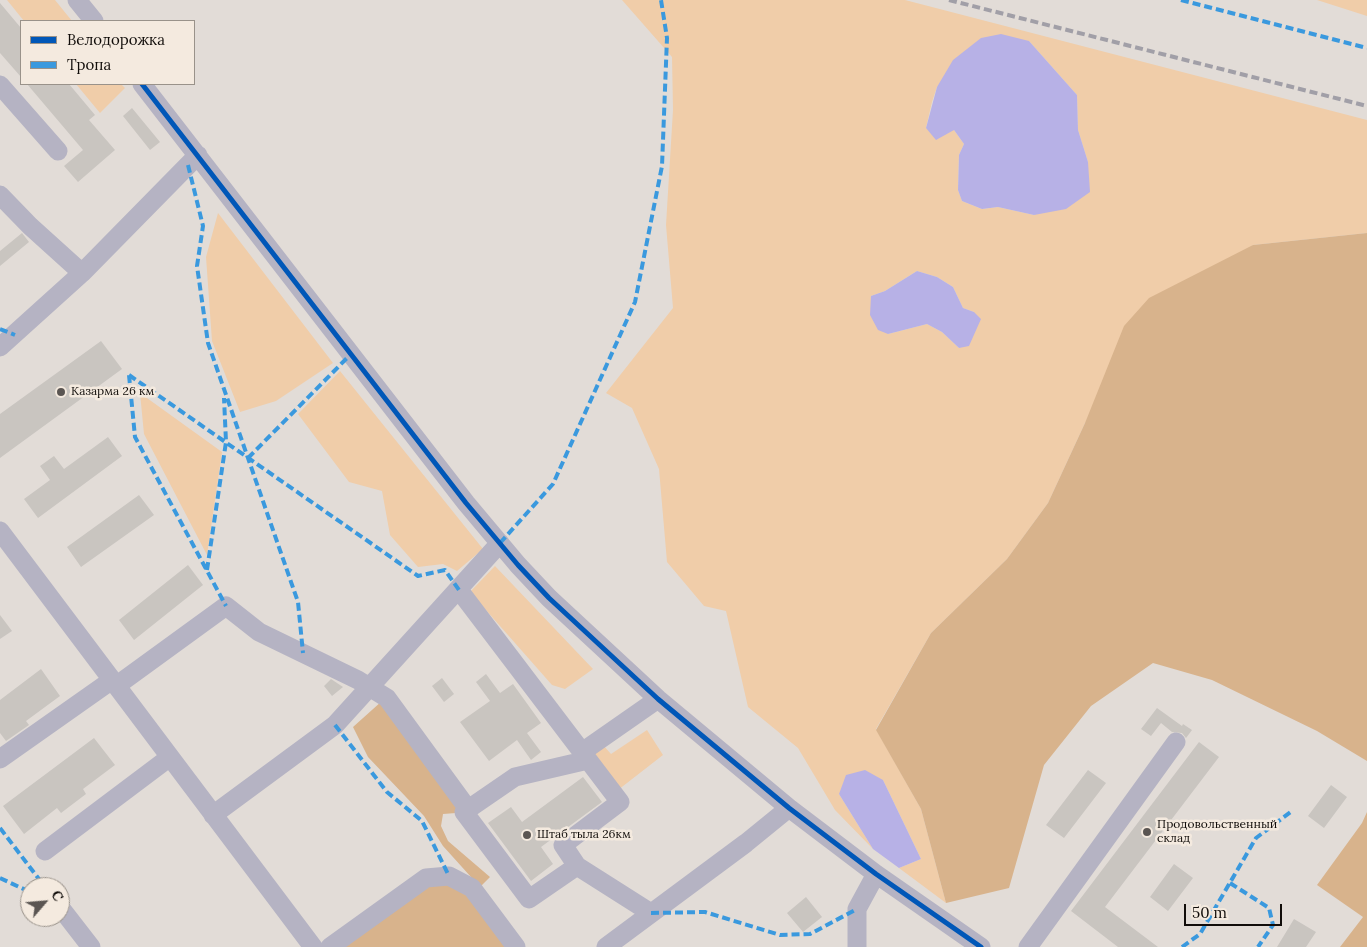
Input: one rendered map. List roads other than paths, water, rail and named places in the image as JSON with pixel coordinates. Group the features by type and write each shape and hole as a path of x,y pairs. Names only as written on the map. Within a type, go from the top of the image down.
{"street":[{"path":"78,0 93,20"},
{"path":"0,85 58,151"},
{"path":"143,85 500,543 579,627 658,698 789,808 876,874 981,947"},
{"path":"0,347 82,273 198,155"},
{"path":"0,195 30,226 82,273"},
{"path":"0,531 6,552 114,683 313,947"},
{"path":"213,815 335,726 500,543"},
{"path":"459,590 620,802 563,845 578,866 651,913"},
{"path":"0,759 226,606 259,632 369,687 387,698 468,809"},
{"path":"578,866 529,899 464,812 514,777 585,756 658,698"},
{"path":"1028,947 1176,742"},
{"path":"45,851 170,757"},
{"path":"606,947 789,808"},
{"path":"857,947 857,909 876,874"},
{"path":"330,947 426,878 449,876 472,888 516,947"},
{"path":"70,920 91,947"}],"railway":[{"path":"949,0 1367,106"}],"place":[{"name":"Казарма 26 км","path":"61,392"},
{"name":"Продовольственный склад","path":"1147,832"},
{"name":"Штаб тыла 26км","path":"527,835"}]}
